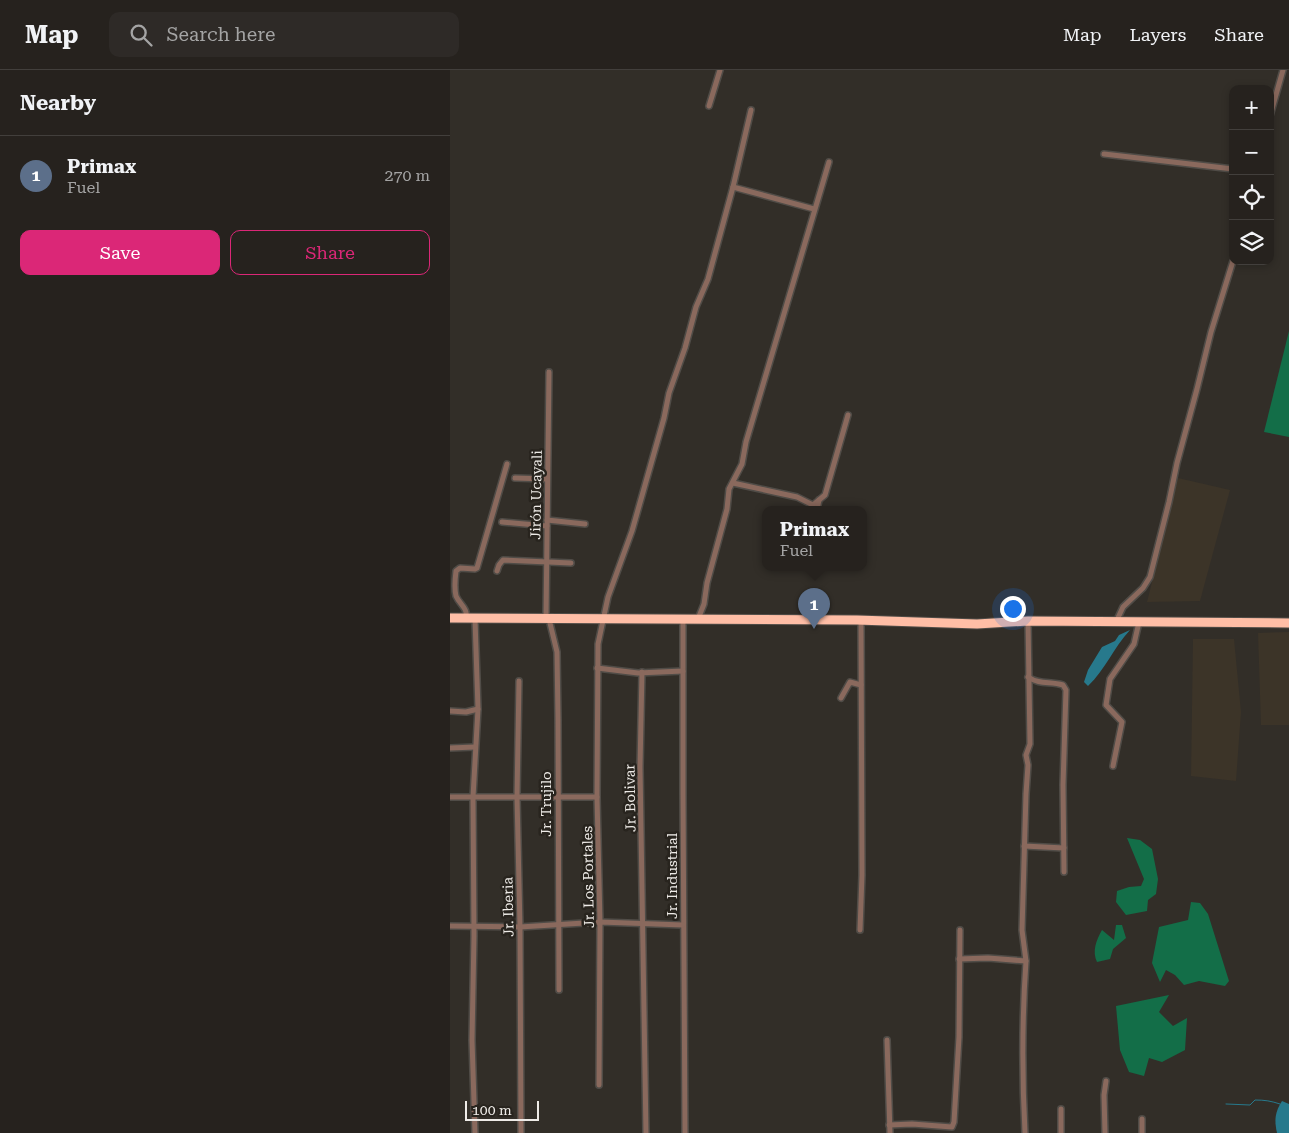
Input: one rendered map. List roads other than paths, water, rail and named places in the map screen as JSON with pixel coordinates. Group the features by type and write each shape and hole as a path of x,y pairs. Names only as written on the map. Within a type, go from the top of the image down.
{"highway":[{"path":"450,618 861,620 962,624 1028,621 1289,623"}],"street":[{"path":"709,106 720,70"},
{"path":"1274,102 1283,70"},
{"name":"Jr. Los Portales","path":"599,1085 598,644 602,620 611,588 632,531 664,418 669,393 685,348 696,307 708,279 752,110"},
{"path":"1104,154 1229,169"},
{"path":"698,619 704,604 727,509 729,490 742,464 746,442 829,162"},
{"path":"733,186 814,210"},
{"path":"1116,622 1123,607 1143,588 1150,577 1177,462 1211,332 1232,265"},
{"name":"Jirón Ucayali","path":"548,619 546,562 549,372"},
{"path":"733,483 797,497 813,505 824,495 848,415"},
{"path":"475,1133 472,1040 474,925 473,797 478,709 470,619 457,599 455,591 456,571 460,568 477,568 507,464"},
{"path":"515,478 547,479"},
{"path":"818,506 819,500"},
{"path":"502,522 584,524"},
{"path":"498,571 499,565 503,560 570,563"},
{"name":"Jr. Trujilo","path":"548,619 557,652 558,669 556,685 558,719 559,990"},
{"name":"Jr. Industrial","path":"684,620 683,925 685,1133"},
{"path":"860,930 862,875 861,620"},
{"path":"1025,1133 1026,961 1022,930 1028,765 1026,755 1030,744 1028,621"},
{"path":"1113,766 1122,722 1106,705 1110,679 1134,644 1139,622"},
{"path":"597,668 642,672 683,671"},
{"name":"Jr. Bolivar","path":"642,672 640,767 646,1133"},
{"path":"1028,677 1042,684 1063,685 1066,690 1064,872"},
{"name":"Jr. Iberia","path":"519,681 517,798 521,1133"},
{"path":"841,698 849,681 861,685"},
{"path":"450,711 466,712 478,709"},
{"path":"450,748 475,747"},
{"path":"450,797 597,797"},
{"path":"1024,846 1064,848"},
{"path":"450,926 520,927 600,922 683,925"},
{"path":"889,1125 912,1124 952,1127 959,1037 960,930"},
{"path":"959,959 988,958 1026,961"},
{"path":"887,1040 890,1133"},
{"path":"1105,1133 1104,1095 1106,1081"},
{"path":"1061,1109 1061,1133"},
{"path":"1142,1119 1142,1133"}],"water":[{"path":"1130,630 1100,673 1088,686 1084,682 1088,670 1102,647 1115,641 1119,635"},
{"path":"1282,1101 1289,1104 1289,1133 1277,1133 1276,1116"}],"waterway":[{"path":"1226,1104 1250,1105 1255,1100 1280,1104"}],"place":[{"name":"Primax","path":"814,629"}]}
